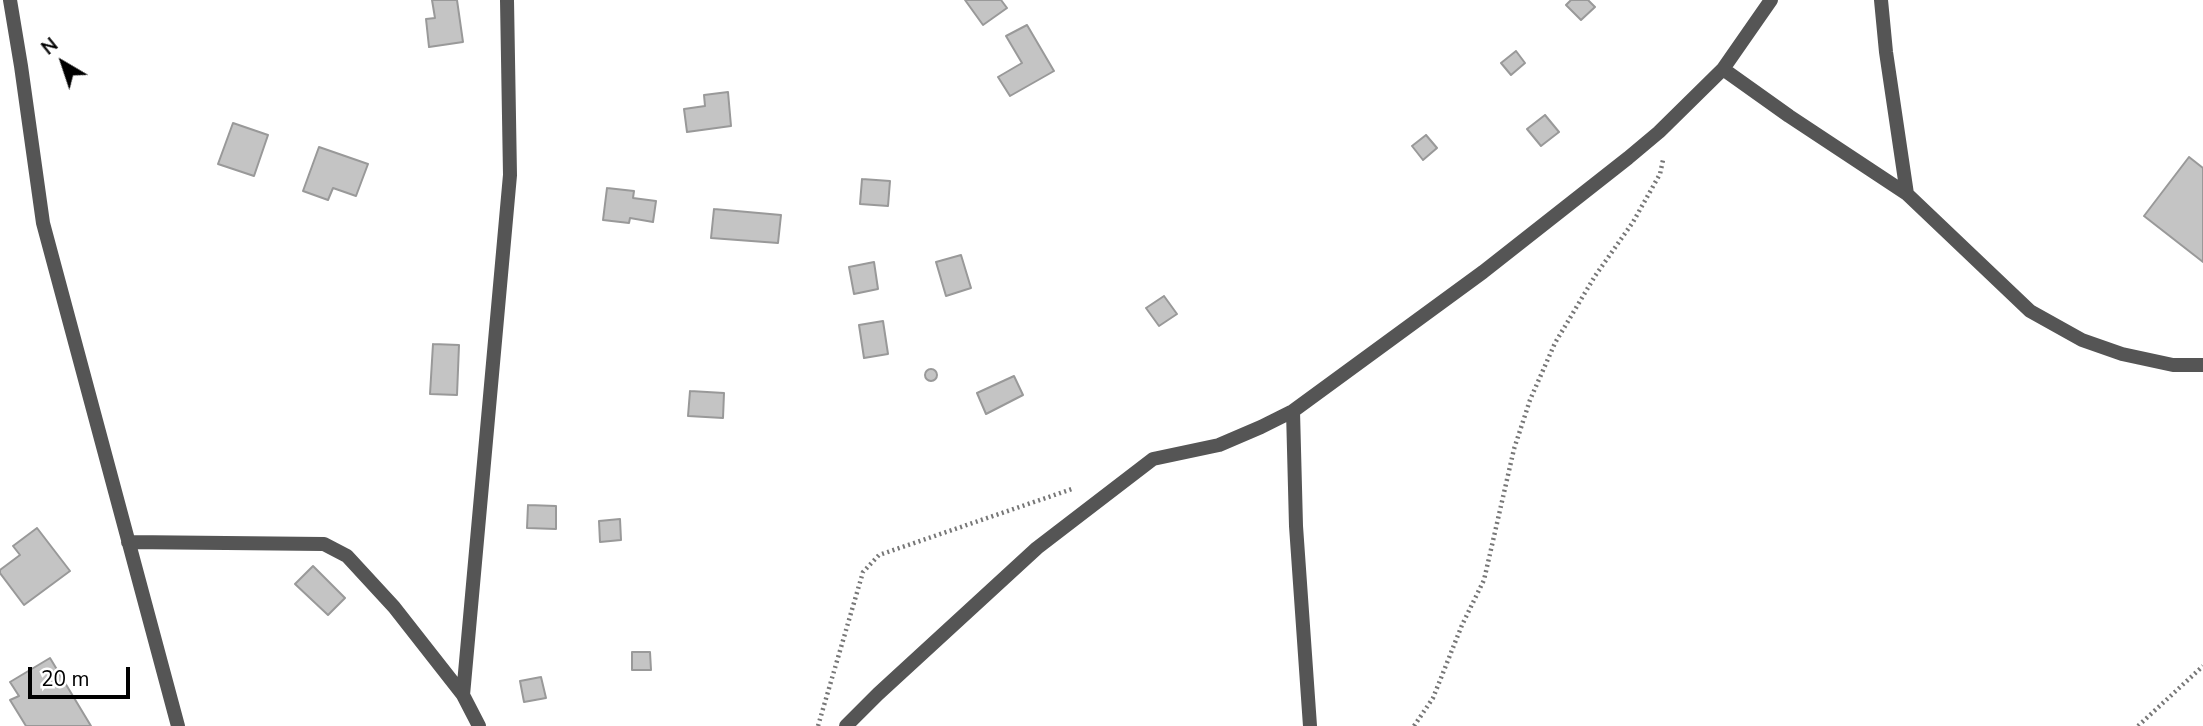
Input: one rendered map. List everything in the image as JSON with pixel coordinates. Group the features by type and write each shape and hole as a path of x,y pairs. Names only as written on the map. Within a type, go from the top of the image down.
{"street":[{"path":"10,0 43,223 178,726"},
{"path":"463,695 510,174 507,0"},
{"path":"846,726 1037,548 1153,459 1219,445 1293,411 1483,272 1659,132 1723,69 1771,0"},
{"path":"1881,0 1907,194"},
{"path":"1723,69 1907,194 2030,311 2082,340 2122,354 2173,365 2203,365"},
{"path":"1293,411 1296,526 1310,726"},
{"path":"128,542 324,544 347,556 394,607 463,695 479,726"}],"path":[{"path":"1414,726 1433,698 1462,625 1484,580 1514,449 1530,400 1555,343 1595,276 1633,222 1660,174 1663,159 1659,132"},
{"path":"818,726 863,572 879,555 1078,486"},
{"path":"2138,726 2203,666"}],"building":[{"path":"432,0 457,0 463,42 429,47 426,19 435,18"},
{"path":"965,0 1001,0 1007,8 983,25"},
{"path":"1571,0 1588,0 1595,7 1581,20 1566,5"},
{"path":"1027,25 1054,71 1010,96 998,77 1022,63 1006,36"},
{"path":"1516,51 1525,63 1511,75 1501,63"},
{"path":"728,92 731,126 687,132 684,109 705,106 704,95"},
{"path":"1545,115 1559,132 1541,146 1527,129"},
{"path":"233,123 268,135 254,176 218,164"},
{"path":"1426,135 1437,148 1423,160 1412,146"},
{"path":"319,147 368,164 356,196 333,188 328,200 303,191"},
{"path":"2189,157 2203,168 2203,262 2144,216"},
{"path":"862,179 890,181 888,206 860,204"},
{"path":"607,188 634,191 633,198 656,201 653,222 630,218 629,223 603,220"},
{"path":"714,209 781,215 778,243 711,238"},
{"path":"961,255 971,288 946,296 936,262"},
{"path":"874,262 878,289 854,294 849,267"},
{"path":"1164,296 1177,314 1159,326 1146,308"},
{"path":"883,321 888,354 864,358 859,325"},
{"path":"433,344 459,345 457,395 430,394"},
{"path":"931,369 937,375 931,381 925,375"},
{"path":"1014,376 1023,395 986,414 977,393"},
{"path":"690,391 724,393 723,418 688,416"},
{"path":"528,505 556,506 556,529 527,528"},
{"path":"620,519 621,540 600,542 599,521"},
{"path":"37,528 70,571 24,605 0,570 20,555 13,546"},
{"path":"313,566 345,598 328,615 295,584"},
{"path":"632,652 650,652 651,670 632,670"},
{"path":"50,658 91,726 26,726 10,700 19,696 10,682"},
{"path":"541,677 546,698 524,702 520,681"}]}
